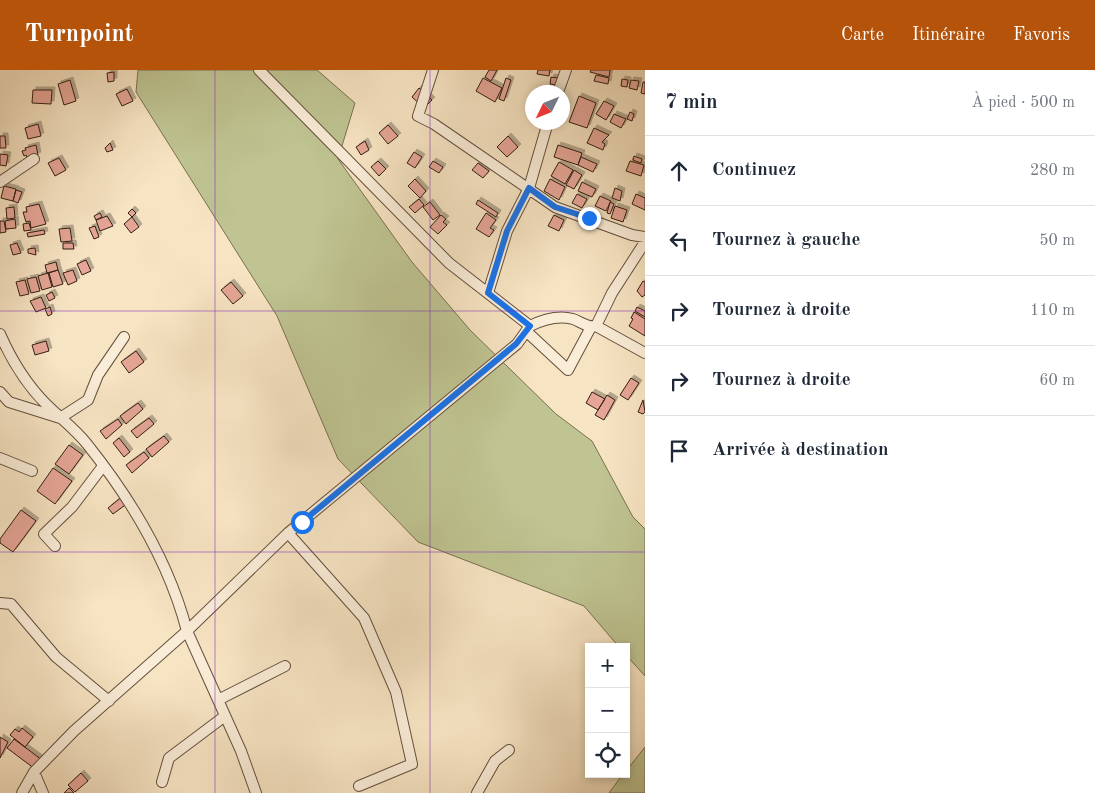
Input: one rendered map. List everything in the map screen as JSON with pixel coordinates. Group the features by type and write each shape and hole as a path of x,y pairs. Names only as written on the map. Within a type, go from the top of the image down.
{"street":[{"path":"260,70 449,263 488,293 528,329 568,370 612,293 645,242"},
{"path":"433,70 418,116 434,124 555,207 645,238"},
{"path":"561,85 566,70"},
{"path":"488,293 507,231 529,188 546,130"},
{"path":"0,182 34,160"},
{"path":"22,793 34,772 74,730 187,631 288,533 516,344 528,329 547,318 572,319 594,326 645,353"},
{"path":"0,334 27,382 60,418 86,442 132,505 157,549 182,610 187,631 225,716 256,793"},
{"path":"60,418 88,400 98,375 124,337"},
{"path":"0,392 9,402 60,418"},
{"path":"0,458 32,471"},
{"path":"55,546 44,534 72,507 103,466"},
{"path":"288,533 364,618 396,692 412,764 359,786"},
{"path":"0,603 11,604 56,657 109,701"},
{"path":"182,610 200,617"},
{"path":"218,700 284,666"},
{"path":"162,782 169,758 225,716"},
{"path":"477,793 494,761 509,750"},
{"path":"34,772 43,793"}],"green space":[{"path":"138,70 317,70 355,103 338,159 412,262 470,330 556,414 592,441 633,517 645,529 645,676 630,659 630,643 616,643 584,606 418,542 338,459 277,316 136,92"},
{"path":"645,747 645,793 609,793 620,778 630,778 630,766"}],"building":[{"path":"489,70 497,70 491,81 485,77"},
{"path":"538,70 550,70 549,76 537,74"},
{"path":"591,70 610,70 609,77 590,72"},
{"path":"114,72 114,81 108,82 107,73"},
{"path":"596,75 609,78 608,84 594,81"},
{"path":"551,77 558,78 556,85 550,84"},
{"path":"483,78 502,88 495,102 476,91"},
{"path":"506,78 511,80 504,101 499,99"},
{"path":"622,79 628,80 627,87 621,86"},
{"path":"70,80 76,101 64,105 58,84"},
{"path":"631,80 639,81 637,90 629,88"},
{"path":"643,82 645,82 645,94 641,93"},
{"path":"419,88 432,100 424,108 412,97"},
{"path":"127,89 133,101 122,106 116,94"},
{"path":"33,90 52,90 51,104 32,103"},
{"path":"579,96 596,103 587,128 570,122"},
{"path":"604,101 614,106 606,120 596,114"},
{"path":"630,112 634,114 632,121 627,119"},
{"path":"614,114 626,119 621,128 610,122"},
{"path":"38,124 41,136 28,139 25,128"},
{"path":"388,125 398,136 388,144 379,133"},
{"path":"594,128 609,135 602,142 605,144 603,150 587,143"},
{"path":"0,136 5,136 6,148 0,148"},
{"path":"508,136 518,147 507,157 497,147"},
{"path":"365,141 369,150 361,155 356,147"},
{"path":"110,143 113,150 107,152 105,148"},
{"path":"36,145 38,155 27,158 26,155 24,156 22,151 26,150 25,148"},
{"path":"558,145 582,153 578,165 554,157"},
{"path":"414,152 422,157 415,168 407,163"},
{"path":"0,154 8,155 6,166 0,165"},
{"path":"634,156 642,159 641,163 633,160"},
{"path":"581,157 597,164 593,172 578,165"},
{"path":"59,158 66,170 55,176 48,163"},
{"path":"378,161 386,169 379,176 371,167"},
{"path":"433,161 443,167 439,173 429,167"},
{"path":"630,161 644,165 641,176 626,171"},
{"path":"559,162 573,170 565,184 551,176"},
{"path":"478,163 489,171 483,178 472,170"},
{"path":"574,170 582,175 574,189 566,185"},
{"path":"415,179 426,191 420,198 408,186"},
{"path":"550,179 565,187 559,200 544,191"},
{"path":"582,182 596,189 592,197 578,191"},
{"path":"4,186 16,189 13,201 1,198"},
{"path":"615,188 622,191 620,201 612,198"},
{"path":"16,190 22,192 18,203 13,201"},
{"path":"577,194 587,199 582,208 572,203"},
{"path":"636,194 645,198 645,210 632,204"},
{"path":"600,196 611,201 606,211 595,206"},
{"path":"419,199 424,205 415,213 409,207"},
{"path":"478,200 498,213 496,217 476,204"},
{"path":"430,202 440,215 433,220 423,207"},
{"path":"610,202 614,204 610,214 607,213"},
{"path":"39,204 46,224 31,228 30,221 26,222 23,212 27,212 26,207"},
{"path":"615,206 627,210 623,222 611,218"},
{"path":"14,207 15,218 7,219 6,208"},
{"path":"132,209 136,213 132,217 128,213"},
{"path":"100,213 102,217 96,220 94,216"},
{"path":"486,213 496,220 490,228 494,230 489,237 476,229"},
{"path":"441,215 446,219 443,222 447,225 438,234 430,227"},
{"path":"554,215 564,220 559,231 548,226"},
{"path":"107,216 113,226 100,231 96,220"},
{"path":"132,217 139,227 131,233 124,224"},
{"path":"15,219 16,228 6,229 5,221"},
{"path":"0,221 4,221 6,232 0,233"},
{"path":"29,223 31,230 24,231 23,224"},
{"path":"95,226 99,237 94,239 89,228"},
{"path":"70,228 72,241 61,242 59,229"},
{"path":"44,230 45,234 28,237 27,233"},
{"path":"17,243 21,253 13,255 10,245"},
{"path":"63,243 73,243 74,249 63,249"},
{"path":"35,248 36,255 28,253 28,249"},
{"path":"86,260 91,271 82,275 77,264"},
{"path":"56,262 58,270 47,273 45,265"},
{"path":"58,270 63,284 53,287 49,273"},
{"path":"73,270 77,281 68,285 63,273"},
{"path":"48,273 52,287 42,290 38,276"},
{"path":"36,277 40,291 31,293 27,279"},
{"path":"25,280 29,294 20,296 16,282"},
{"path":"643,281 645,282 645,295 642,297 637,291"},
{"path":"231,282 243,296 233,304 221,290"},
{"path":"52,292 55,298 49,301 46,295"},
{"path":"41,297 46,308 36,312 30,301"},
{"path":"50,307 52,314 48,316 45,309"},
{"path":"637,307 645,311 645,317 635,311"},
{"path":"634,312 645,319 645,336 629,326"},
{"path":"46,341 49,351 35,355 32,345"},
{"path":"136,351 144,362 129,373 121,362"},
{"path":"631,378 639,383 628,400 620,395"},
{"path":"592,392 605,399 598,410 586,403"},
{"path":"607,395 615,400 604,420 595,415"},
{"path":"643,400 645,412 643,414 638,412"},
{"path":"138,403 143,409 126,424 120,416"},
{"path":"149,418 154,424 137,438 131,431"},
{"path":"118,419 122,425 106,439 100,431"},
{"path":"164,436 169,442 152,457 146,449"},
{"path":"119,438 130,452 124,457 113,443"},
{"path":"69,445 83,455 69,474 55,464"},
{"path":"144,452 149,458 132,473 126,465"},
{"path":"53,468 72,481 55,504 37,491"},
{"path":"123,496 128,503 113,514 108,508"},
{"path":"21,510 36,521 13,552 0,543 0,539"},
{"path":"22,728 33,737 25,747 10,735 15,729 19,732"},
{"path":"0,737 8,742 0,758"},
{"path":"14,739 42,760 35,769 7,748"},
{"path":"81,773 88,781 75,792 68,785"},
{"path":"69,788 74,793 64,793"}],"route":[{"path":"302,522 516,344 530,326 488,293 507,231 529,188 555,207 589,218"}]}
